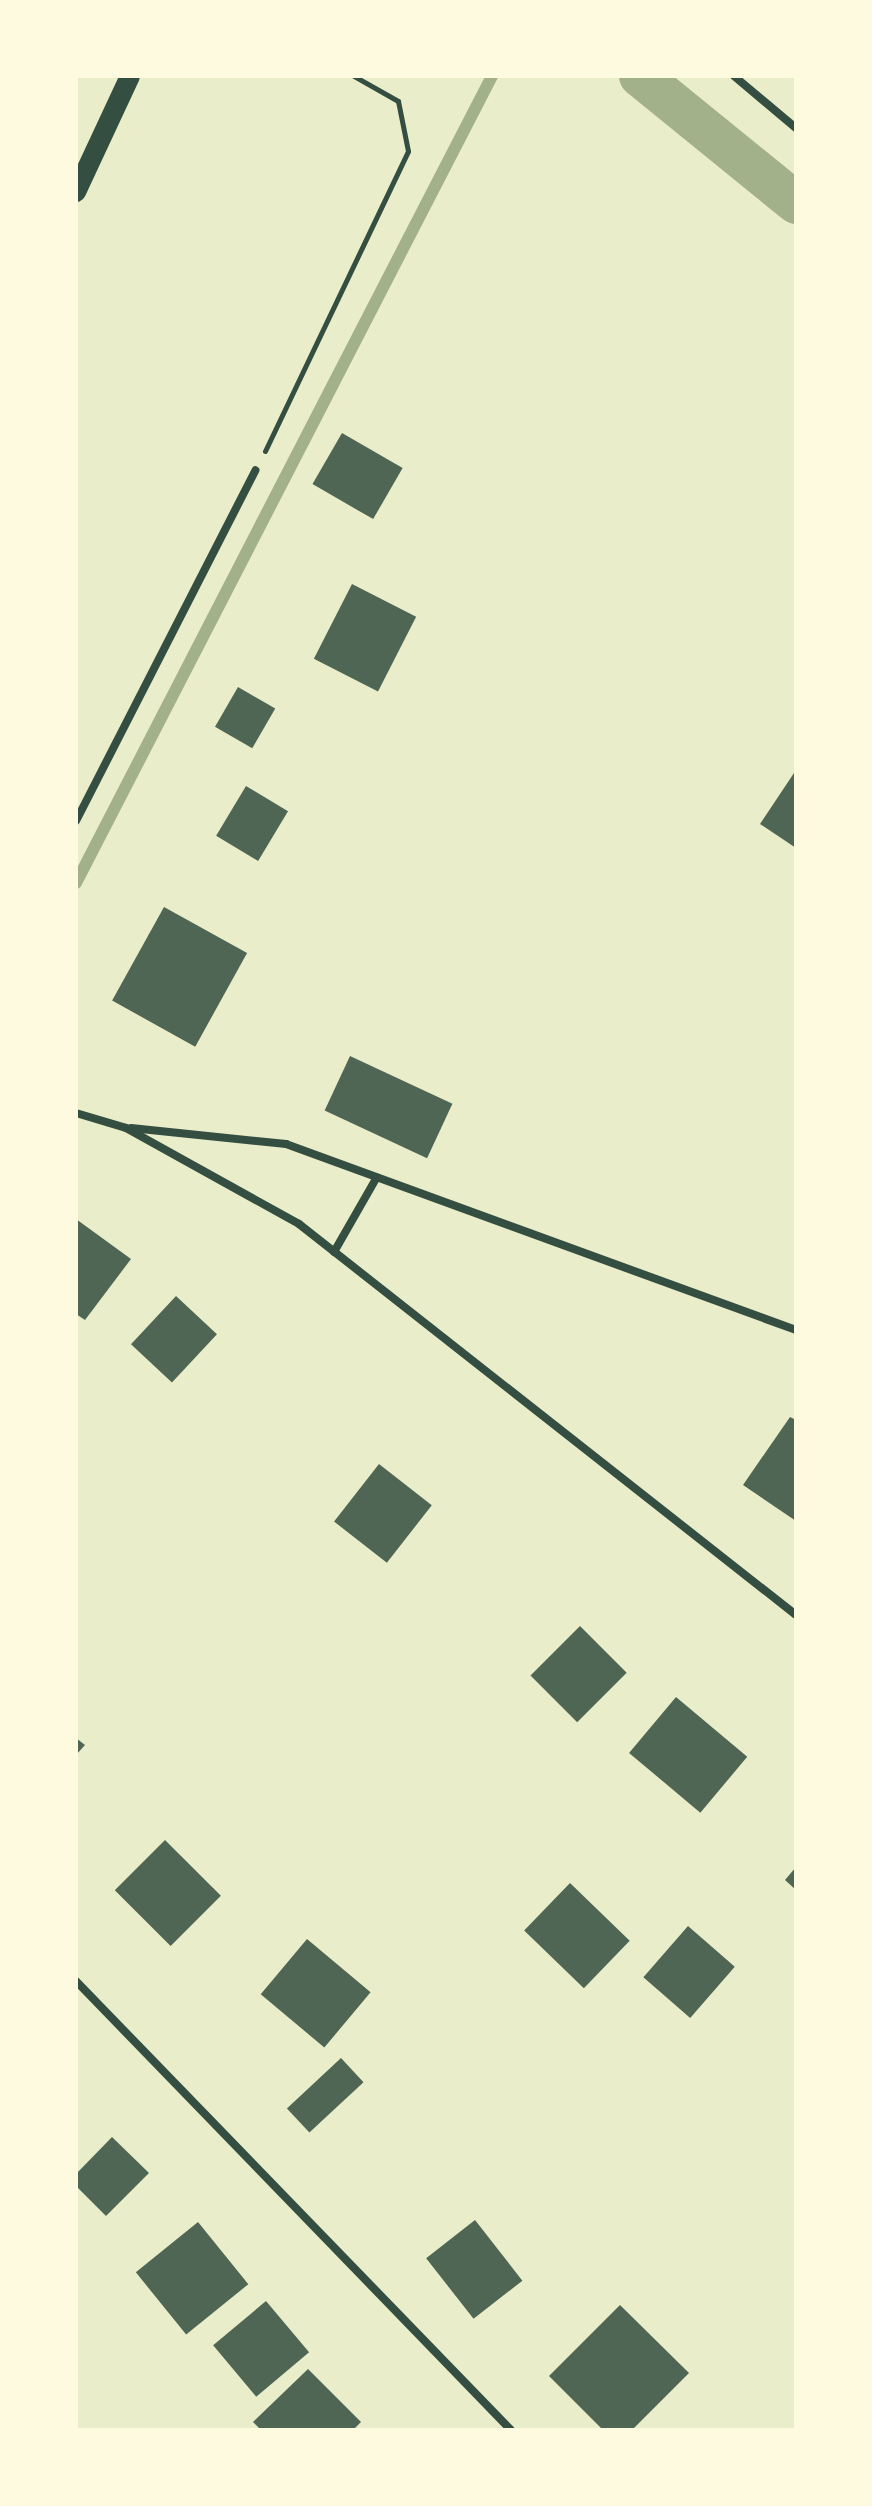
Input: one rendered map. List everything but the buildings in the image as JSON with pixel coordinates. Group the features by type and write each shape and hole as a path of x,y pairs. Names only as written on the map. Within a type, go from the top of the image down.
{"main road":[{"path":"76,192 130,76"}],"street":[{"path":"734,76 796,128"},
{"path":"76,821 256,470"},
{"path":"76,1113 126,1128 286,1144 796,1330"},
{"path":"126,1128 299,1224 796,1615"},
{"path":"334,1252 377,1177"},
{"path":"76,1981 511,2430"}],"path":[{"path":"256,470 408,151 398,101 354,76"}],"waterway":[{"path":"76,883 492,76"},
{"path":"640,76 796,203"}]}
